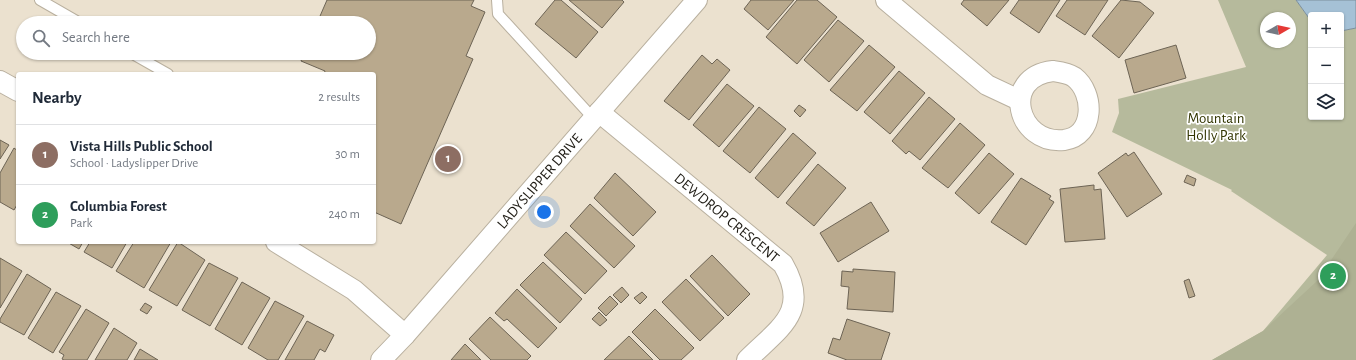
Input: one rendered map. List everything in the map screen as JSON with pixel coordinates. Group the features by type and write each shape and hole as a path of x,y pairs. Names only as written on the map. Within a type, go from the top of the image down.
{"street":[{"name":"LADYSLIPPER DRIVE","path":"381,360 405,335 697,0"},
{"path":"886,0 987,84 1019,100"},
{"path":"0,81 16,90"},
{"name":"DEWDROP CRESCENT","path":"596,115 783,264 792,279 795,297 792,312 782,325 747,360"},
{"path":"279,244 354,290 405,335"}],"lane":[{"path":"40,0 68,16"},
{"path":"497,0 498,14 596,115"},
{"path":"143,60 164,72"}],"green space":[{"name":"Mountain Holly Park","path":"1218,0 1296,0 1308,17 1308,120 1344,120 1344,30 1356,28 1356,360 1212,360 1263,331 1327,255 1231,191 1232,190 1112,132 1119,113 1118,99 1246,67"},
{"path":"1356,223 1356,360 1212,360 1263,331 1317,281"}],"water":[{"path":"1296,0 1356,0 1356,28 1344,30 1344,12 1308,12 1308,17"}],"building":[{"path":"327,0 474,0 471,6 485,12 466,56 473,59 401,224 376,213 376,72 325,72 301,61 376,60 376,16 320,16"},
{"path":"555,0 561,0 598,32 576,58 535,24"},
{"path":"569,0 622,0 624,2 602,28"},
{"path":"751,0 794,0 768,30 744,9"},
{"path":"797,0 817,0 837,17 797,64 766,37"},
{"path":"964,0 1009,0 987,26 961,4"},
{"path":"1019,0 1060,0 1039,33 1010,13"},
{"path":"1067,0 1108,0 1085,35 1056,16"},
{"path":"1121,0 1140,2 1154,13 1119,58 1092,36"},
{"path":"838,20 864,41 829,82 804,60"},
{"path":"869,45 895,67 857,111 830,90"},
{"path":"1176,45 1186,78 1134,93 1125,60"},
{"path":"702,55 712,64 717,59 730,70 689,120 664,101"},
{"path":"899,71 925,93 890,134 864,112"},
{"path":"727,84 754,106 719,147 693,125"},
{"path":"929,97 955,119 920,160 909,151 906,154 892,141"},
{"path":"799,105 806,110 800,117 794,111"},
{"path":"759,107 786,129 750,173 723,151"},
{"path":"960,123 985,145 948,188 922,168"},
{"path":"793,133 816,153 778,198 755,178"},
{"path":"0,140 9,145 0,159"},
{"path":"14,148 16,150 16,206 14,210 0,202 0,173"},
{"path":"1134,152 1162,194 1127,217 1098,173 1126,153 1128,156"},
{"path":"989,153 1014,174 979,214 955,193"},
{"path":"818,164 846,188 814,226 786,203"},
{"path":"615,173 656,212 633,236 594,198"},
{"path":"1187,175 1196,179 1194,186 1184,182"},
{"path":"1021,178 1051,196 1049,199 1054,202 1026,245 991,222"},
{"path":"1094,185 1094,190 1101,189 1105,239 1065,242 1060,189"},
{"path":"871,202 889,231 838,262 820,233"},
{"path":"590,204 635,246 614,268 570,226"},
{"path":"566,232 607,271 585,294 544,255"},
{"path":"70,244 82,244 79,249"},
{"path":"89,244 126,244 112,268 84,252"},
{"path":"133,244 170,244 144,288 116,271"},
{"path":"177,244 181,244 205,260 177,306 149,290"},
{"path":"712,255 750,294 728,316 690,276"},
{"path":"0,258 22,271 0,308"},
{"path":"543,262 582,299 560,323 520,285"},
{"path":"209,263 238,278 210,326 182,310"},
{"path":"853,269 895,272 893,312 847,309 849,287 841,286 842,271 853,272"},
{"path":"27,274 51,289 24,335 0,322 0,319"},
{"path":"686,279 724,318 700,341 662,302"},
{"path":"1189,279 1195,296 1189,298 1184,281"},
{"path":"242,282 270,298 242,345 215,329"},
{"path":"622,287 629,295 621,303 613,295"},
{"path":"517,289 557,328 538,348 507,319 504,321 495,313"},
{"path":"56,292 81,306 53,353 28,338"},
{"path":"642,292 647,297 640,304 634,298"},
{"path":"610,296 618,304 606,316 598,308"},
{"path":"275,301 304,316 278,360 268,360 248,348"},
{"path":"145,303 152,307 147,314 140,310"},
{"path":"86,309 109,323 87,360 64,360 62,359 64,355 59,352"},
{"path":"655,309 694,348 681,360 660,360 632,332"},
{"path":"599,312 607,320 600,326 592,319"},
{"path":"490,317 531,356 527,360 491,360 469,339"},
{"path":"847,319 890,333 881,360 847,360 828,353 833,338 840,340"},
{"path":"307,321 334,335 325,352 320,349 314,360 285,360"},
{"path":"114,328 137,343 127,360 95,360"},
{"path":"629,336 653,360 604,360"},
{"path":"465,344 481,360 451,360"},
{"path":"140,349 158,360 134,360"}],"place":[{"name":"Vista Hills Public School","path":"448,159"},
{"name":"Columbia Forest","path":"1333,276"}]}
